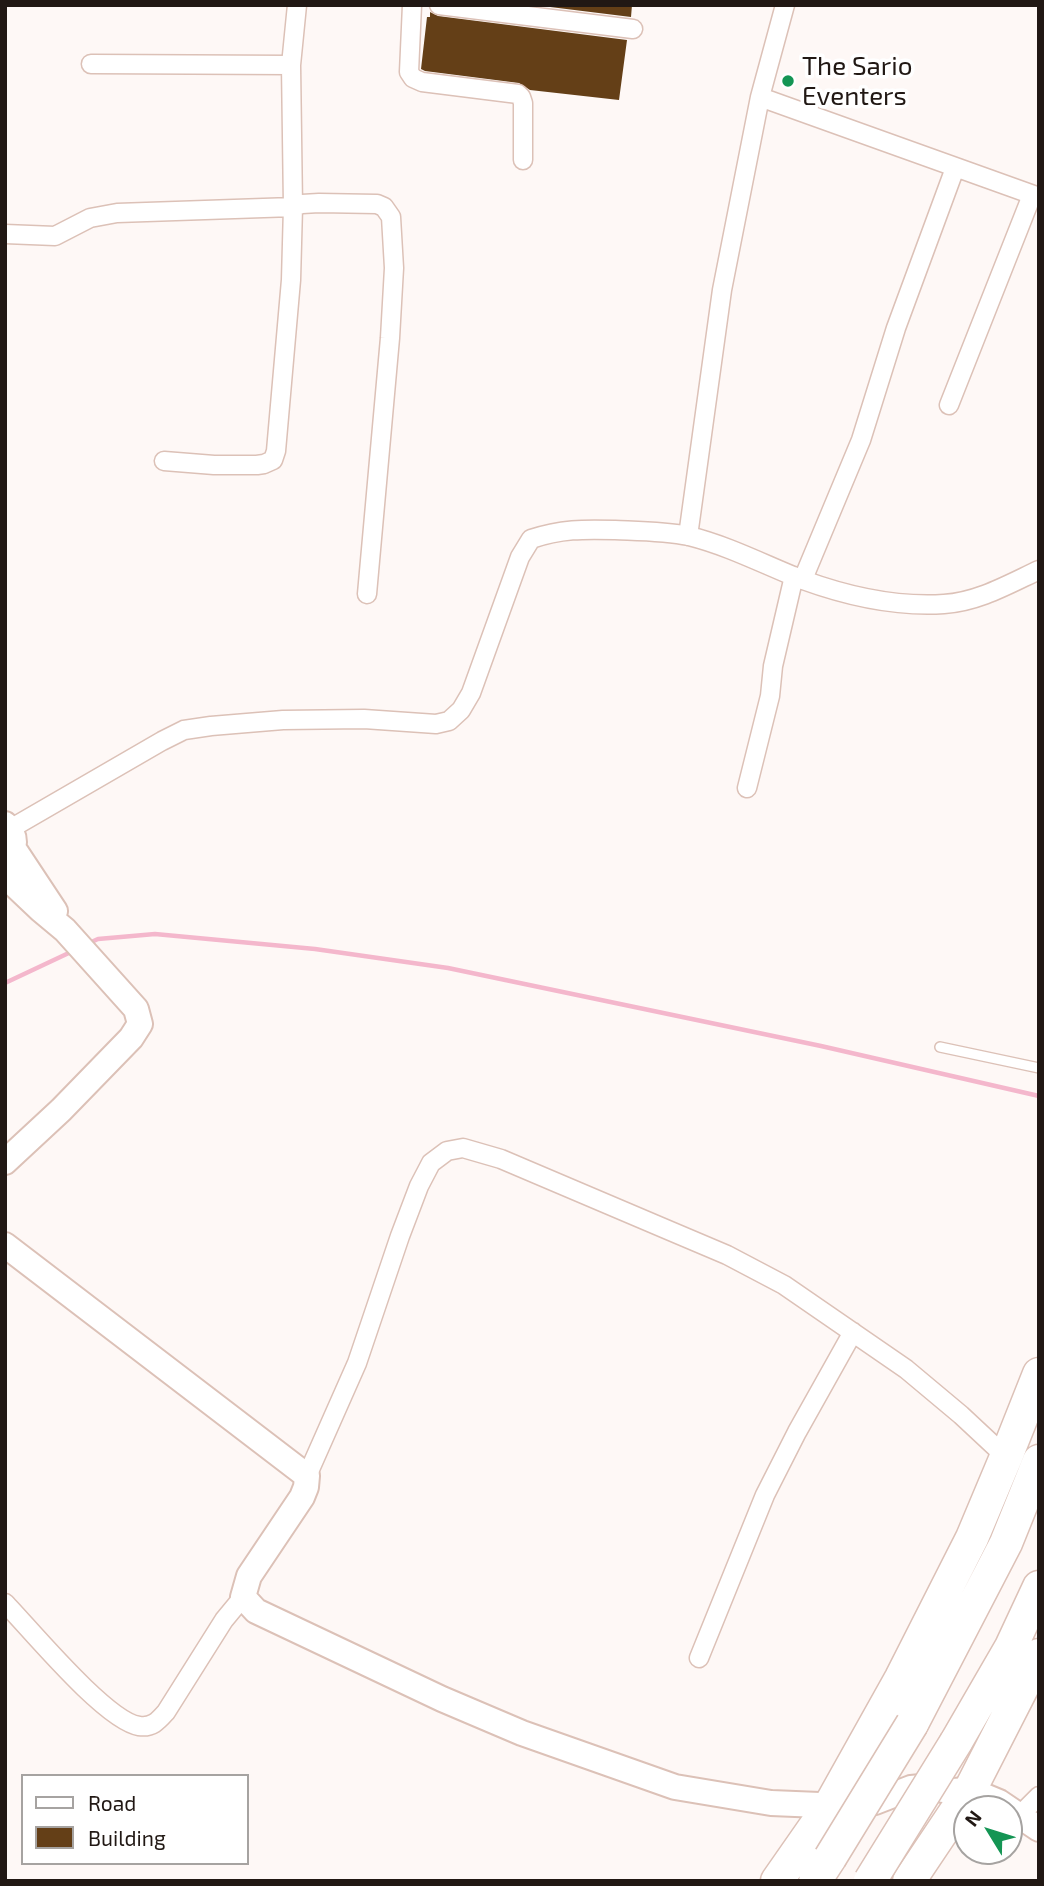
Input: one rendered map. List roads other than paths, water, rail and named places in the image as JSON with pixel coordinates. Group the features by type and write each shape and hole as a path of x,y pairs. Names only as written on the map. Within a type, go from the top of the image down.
{"highway":[{"path":"777,1881 830,1805 901,1678 972,1538 1039,1374"},
{"path":"823,1869 912,1724 1006,1543 1039,1461"},
{"path":"870,1881 1011,1647 1039,1587"},
{"path":"909,1881 970,1790 1039,1655"}],"street":[{"path":"164,461 242,466 264,464 273,460 276,451 291,280 291,65 297,5"},
{"path":"412,5 410,72 413,78 422,82 518,94 523,103 523,160"},
{"path":"439,5 633,29"},
{"path":"688,536 722,290 760,97 785,5"},
{"path":"91,64 291,65"},
{"path":"760,97 1035,196 949,405"},
{"path":"747,788 770,696 773,666 798,578 861,440 896,328 955,168"},
{"path":"5,234 55,236 90,218 109,214 293,207 319,203 377,204 384,207 391,217 394,268 367,594"},
{"path":"65,930 52,904 9,841 162,741 184,730 283,720 364,719 436,724 449,721 461,710 471,693 509,585 520,557 531,539 552,532 584,530 658,532 688,536 734,550 798,578 834,590 886,601 946,604 978,598 1039,570"},
{"path":"5,876 65,930 136,1009 140,1024 131,1038 70,1101 5,1162"},
{"path":"5,1603 94,1698 113,1714 141,1727 156,1724 223,1620 243,1597 249,1576 302,1496 307,1476 357,1363 419,1186 431,1163 447,1151 463,1149 501,1159 727,1255 784,1285 906,1369 1006,1457"},
{"path":"5,1245 307,1476"},
{"path":"699,1658 765,1495 853,1332"},
{"path":"243,1597 256,1611 442,1699 522,1733 675,1787 771,1803 830,1805 847,1817 871,1816 910,1778 924,1771 936,1771 964,1783 970,1790 999,1802 1030,1822 1039,1796"}],"lane":[{"path":"940,1047 1039,1068"}],"waterway":[{"path":"87,944 98,939 155,934 315,949 448,968 821,1046 1039,1096"},
{"path":"5,983 73,951"}],"place":[{"name":"The Sario Eventers","path":"788,81"}]}
